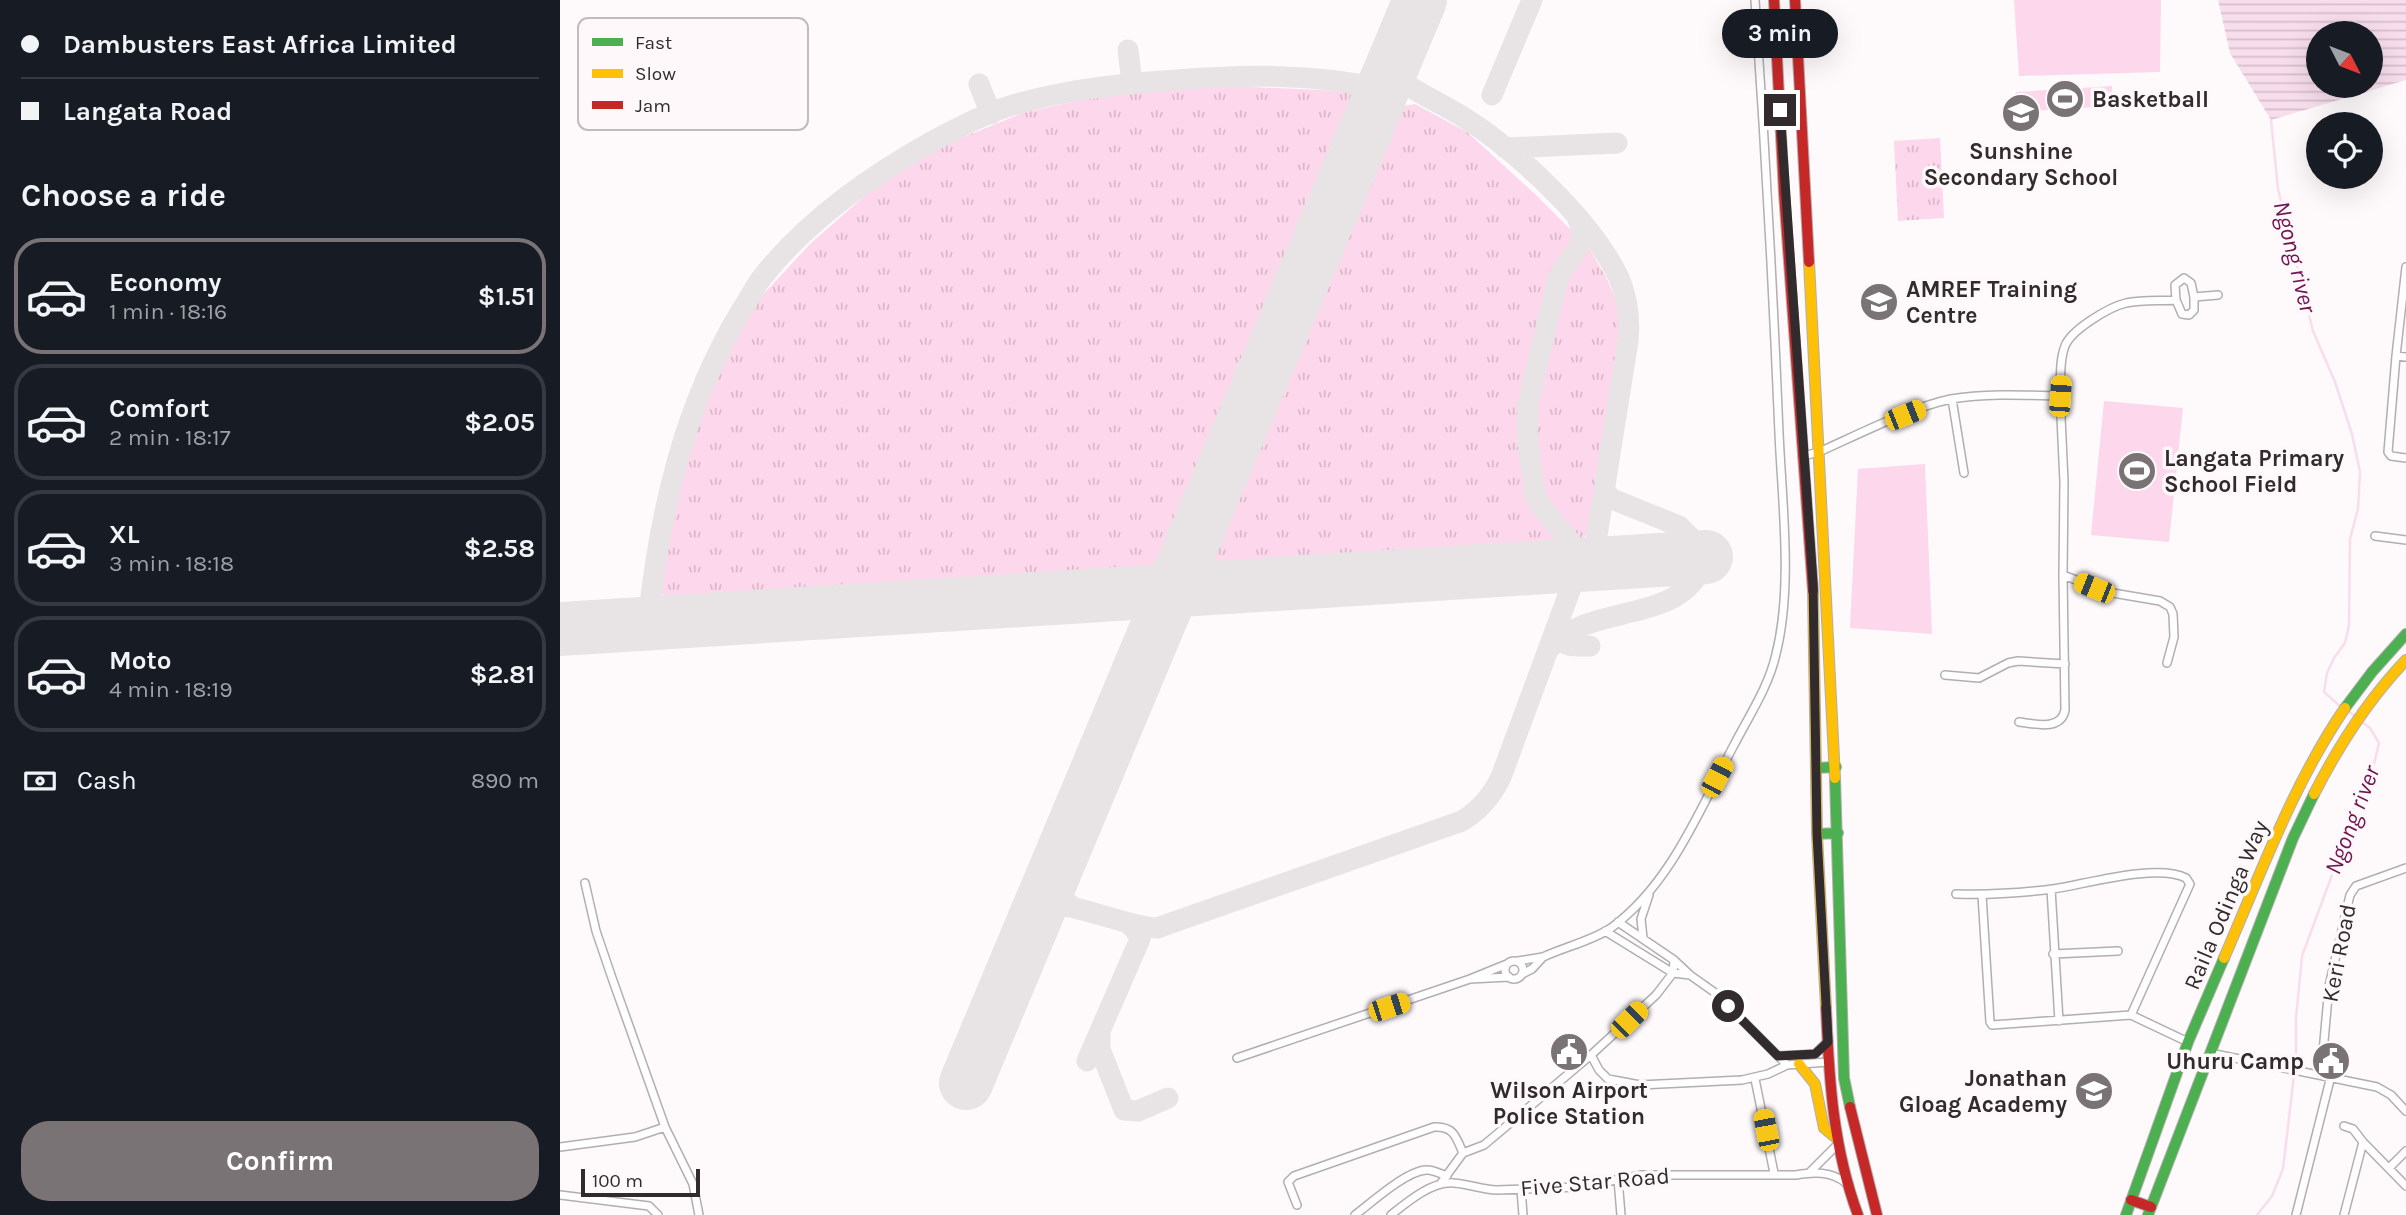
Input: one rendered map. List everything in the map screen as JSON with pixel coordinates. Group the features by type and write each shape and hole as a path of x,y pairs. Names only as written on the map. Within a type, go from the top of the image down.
{"main road":[{"path":"1774,0 1784,193 1813,583 1817,834 1828,1062 1837,1142 1847,1186 1860,1215"},
{"path":"1796,0 1839,833 1844,1078 1877,1215"},
{"name":"Raila Odinga Way","path":"2126,1215 2188,1042 2295,794 2340,712 2380,662 2406,635"},
{"name":"Raila Odinga Way","path":"2149,1211 2293,838 2321,778 2355,723 2406,660"},
{"path":"1816,768 1836,767"},
{"path":"1817,834 1839,833"},
{"path":"2250,899 2267,904"},
{"path":"1799,1064 1815,1084 1824,1128 1837,1142"},
{"path":"1867,1176 1884,1215"},
{"path":"2131,1200 2149,1211"}],"street":[{"path":"1237,1058 1470,979 1512,961 1543,957 1605,931 1618,922 1650,891 1682,842 1769,679 1780,634 1784,593 1774,323 1755,0"},
{"path":"2406,267 2388,452 2391,456 2406,458"},
{"path":"2184,278 2191,283 2194,310 2189,315 2179,312 2176,300 2175,285 2184,278"},
{"path":"2194,297 2218,295"},
{"path":"2019,722 2050,725 2059,722 2064,716 2064,482 2060,396 2063,353 2071,335 2103,313 2125,303 2176,300"},
{"path":"2396,356 2406,357"},
{"path":"1804,456 1952,399 2016,395 2060,396"},
{"path":"1952,399 1964,472"},
{"path":"2375,536 2406,540"},
{"path":"2063,575 2107,592 2160,601 2170,607 2174,637 2167,663"},
{"path":"1945,675 1979,678 2008,663 2018,661 2065,664"},
{"name":"Keri Road","path":"2321,1074 2329,986 2350,895 2356,886 2406,868"},
{"path":"1956,894 1982,895 2051,889 2167,871 2189,881 2131,1015"},
{"path":"586,883 596,931 665,1127 693,1184 699,1215"},
{"path":"2051,889 2059,1021"},
{"path":"1643,938 1642,919 1650,891"},
{"path":"1982,895 1990,1022 1997,1026 2131,1015 2188,1042"},
{"path":"1618,922 1675,960 1714,992 1787,1065"},
{"path":"1605,931 1673,973 1690,975"},
{"path":"2053,954 2118,951"},
{"path":"1470,979 1518,978 1532,969 1543,957"},
{"path":"1391,1215 1441,1183 1463,1153 1484,1145 1591,1055 1656,995 1673,973 1675,960"},
{"path":"1518,961 1523,968 1522,974"},
{"path":"1507,964 1505,970 1509,977"},
{"path":"1778,1056 1815,1054 1828,1042"},
{"path":"2210,1053 2377,1087 2402,1101 2406,1111"},
{"path":"1591,1055 1599,1070 1608,1079 1629,1084 1688,1084 1755,1079 1787,1065 1828,1062"},
{"path":"2296,1215 2331,1076"},
{"path":"1755,1079 1774,1174"},
{"path":"2344,1126 2353,1129 2362,1142 2406,1186"},
{"path":"560,1147 635,1137 665,1127"},
{"path":"1297,1205 1288,1182 1294,1176 1434,1127 1449,1128 1453,1131 1463,1153"},
{"path":"1810,1172 1837,1142"},
{"path":"2344,1215 2362,1142"},
{"path":"2389,1168 2406,1151"},
{"path":"1355,1215 1407,1177 1427,1169 1447,1176"},
{"name":"Five Star Road","path":"1441,1183 1470,1185 1484,1191 1579,1187 1642,1175 1796,1175 1810,1172 1834,1176 1847,1186"},
{"path":"1618,1179 1621,1215"},
{"path":"1521,1189 1523,1215"},
{"path":"560,1195 649,1206 658,1215"}],"green space":[{"path":"2014,0 2161,0 2160,72 2019,76"},
{"path":"1183,84 1365,92 1159,568 914,587 669,601 662,595 658,583 670,520 703,410 726,353 760,298 811,243 874,188 946,144 1023,113 1095,97"},
{"name":"Basketball","path":"2112,86 2113,106 2017,112 2016,92"},
{"path":"1415,104 1467,132 1537,196 1589,248 1616,300 1620,323 1594,510 1587,533 1581,542 1571,548 1215,566 1208,563 1204,558 1206,553 1392,108"},
{"path":"1940,138 1944,218 1898,221 1894,141"},
{"name":"Langata Primary School Field","path":"2104,401 2183,408 2169,542 2091,535"},
{"path":"1925,464 1932,634 1850,628 1858,469"}],"shaded area":[{"path":"2218,0 2406,0 2406,80 2384,87 2384,21 2306,21 2306,98 2345,98 2271,120 2230,53"}],"waterway":[{"name":"Ngong river","path":"2271,120 2278,189 2313,331 2335,382 2352,434 2360,472 2358,509 2350,539 2349,625 2345,643 2327,673 2324,692 2342,708"},
{"name":"Ngong river","path":"2257,1215 2272,1196 2283,1169 2296,1058 2296,1018 2302,956 2345,840 2355,803 2372,773 2379,743 2370,728 2348,711"}],"taxiway":[{"path":"1492,95 1532,0"},
{"path":"1406,34 1396,65 1399,80 1481,129 1550,187 1607,256 1619,278 1626,301 1628,341 1595,548 1583,557 1555,567"},
{"path":"1128,50 1132,83"},
{"path":"648,623 659,541 677,461 689,422 721,347 764,275 801,235 864,184 933,141 981,117 1010,106 1066,93 1143,83 1245,76 1300,77 1383,89"},
{"path":"979,84 991,114"},
{"path":"1505,148 1617,143"},
{"path":"1578,220 1582,237 1558,278 1528,403 1527,435 1535,495 1540,505 1583,557"},
{"path":"1604,491 1612,499 1679,526 1698,545"},
{"path":"1038,912 1045,906 1068,906 1144,927 1157,928 1468,817 1485,802 1501,777 1572,585 1569,575 1555,567"},
{"path":"1551,647 1566,634 1585,625 1667,601 1684,591 1697,576"},
{"path":"1557,629 1563,643 1590,646"},
{"path":"1053,875 1058,895 1074,908"},
{"path":"1087,1061 1140,939 1130,925"},
{"path":"1100,1033 1100,1049 1124,1110 1138,1111 1168,1098"}],"runway":[{"path":"966,1083 1420,0"},
{"path":"560,629 1706,557"}],"traffic: fast":[{"path":"2345,708 2406,634"},
{"path":"1816,768 1836,767"},
{"path":"1835,778 1844,1078 1850,1107"},
{"path":"2148,1215 2293,838 2314,794"},
{"path":"1817,834 1838,833"},
{"path":"2126,1215 2188,1042 2224,958"}],"traffic: slow":[{"path":"1809,262 1835,778"},
{"path":"1813,591 1817,834 1826,1008"},
{"path":"2314,794 2355,724 2406,660"},
{"path":"2224,958 2309,767 2345,708"},
{"path":"1799,1064 1815,1084 1824,1128 1836,1138"}],"traffic: jam":[{"path":"1774,0 1784,193 1813,591"},
{"path":"1795,0 1809,262"},
{"path":"1826,1008 1831,1087 1838,1139 1858,1215"},
{"path":"1850,1107 1877,1215"},
{"path":"2131,1200 2151,1207"}],"place":[{"name":"Basketball","path":"2065,99"},
{"name":"Sunshine Secondary School","path":"2021,113"},
{"name":"AMREF Training Centre","path":"1879,302"},
{"name":"Langata Primary School Field","path":"2137,471"},
{"name":"Wilson Airport Police Station","path":"1569,1052"},
{"name":"Uhuru Camp","path":"2331,1061"},
{"name":"Jonathan Gloag Academy","path":"2094,1091"}],"route":[{"path":"1728,1006 1778,1056 1815,1054 1828,1042 1817,834 1813,583 1791,303 1780,110"}]}
